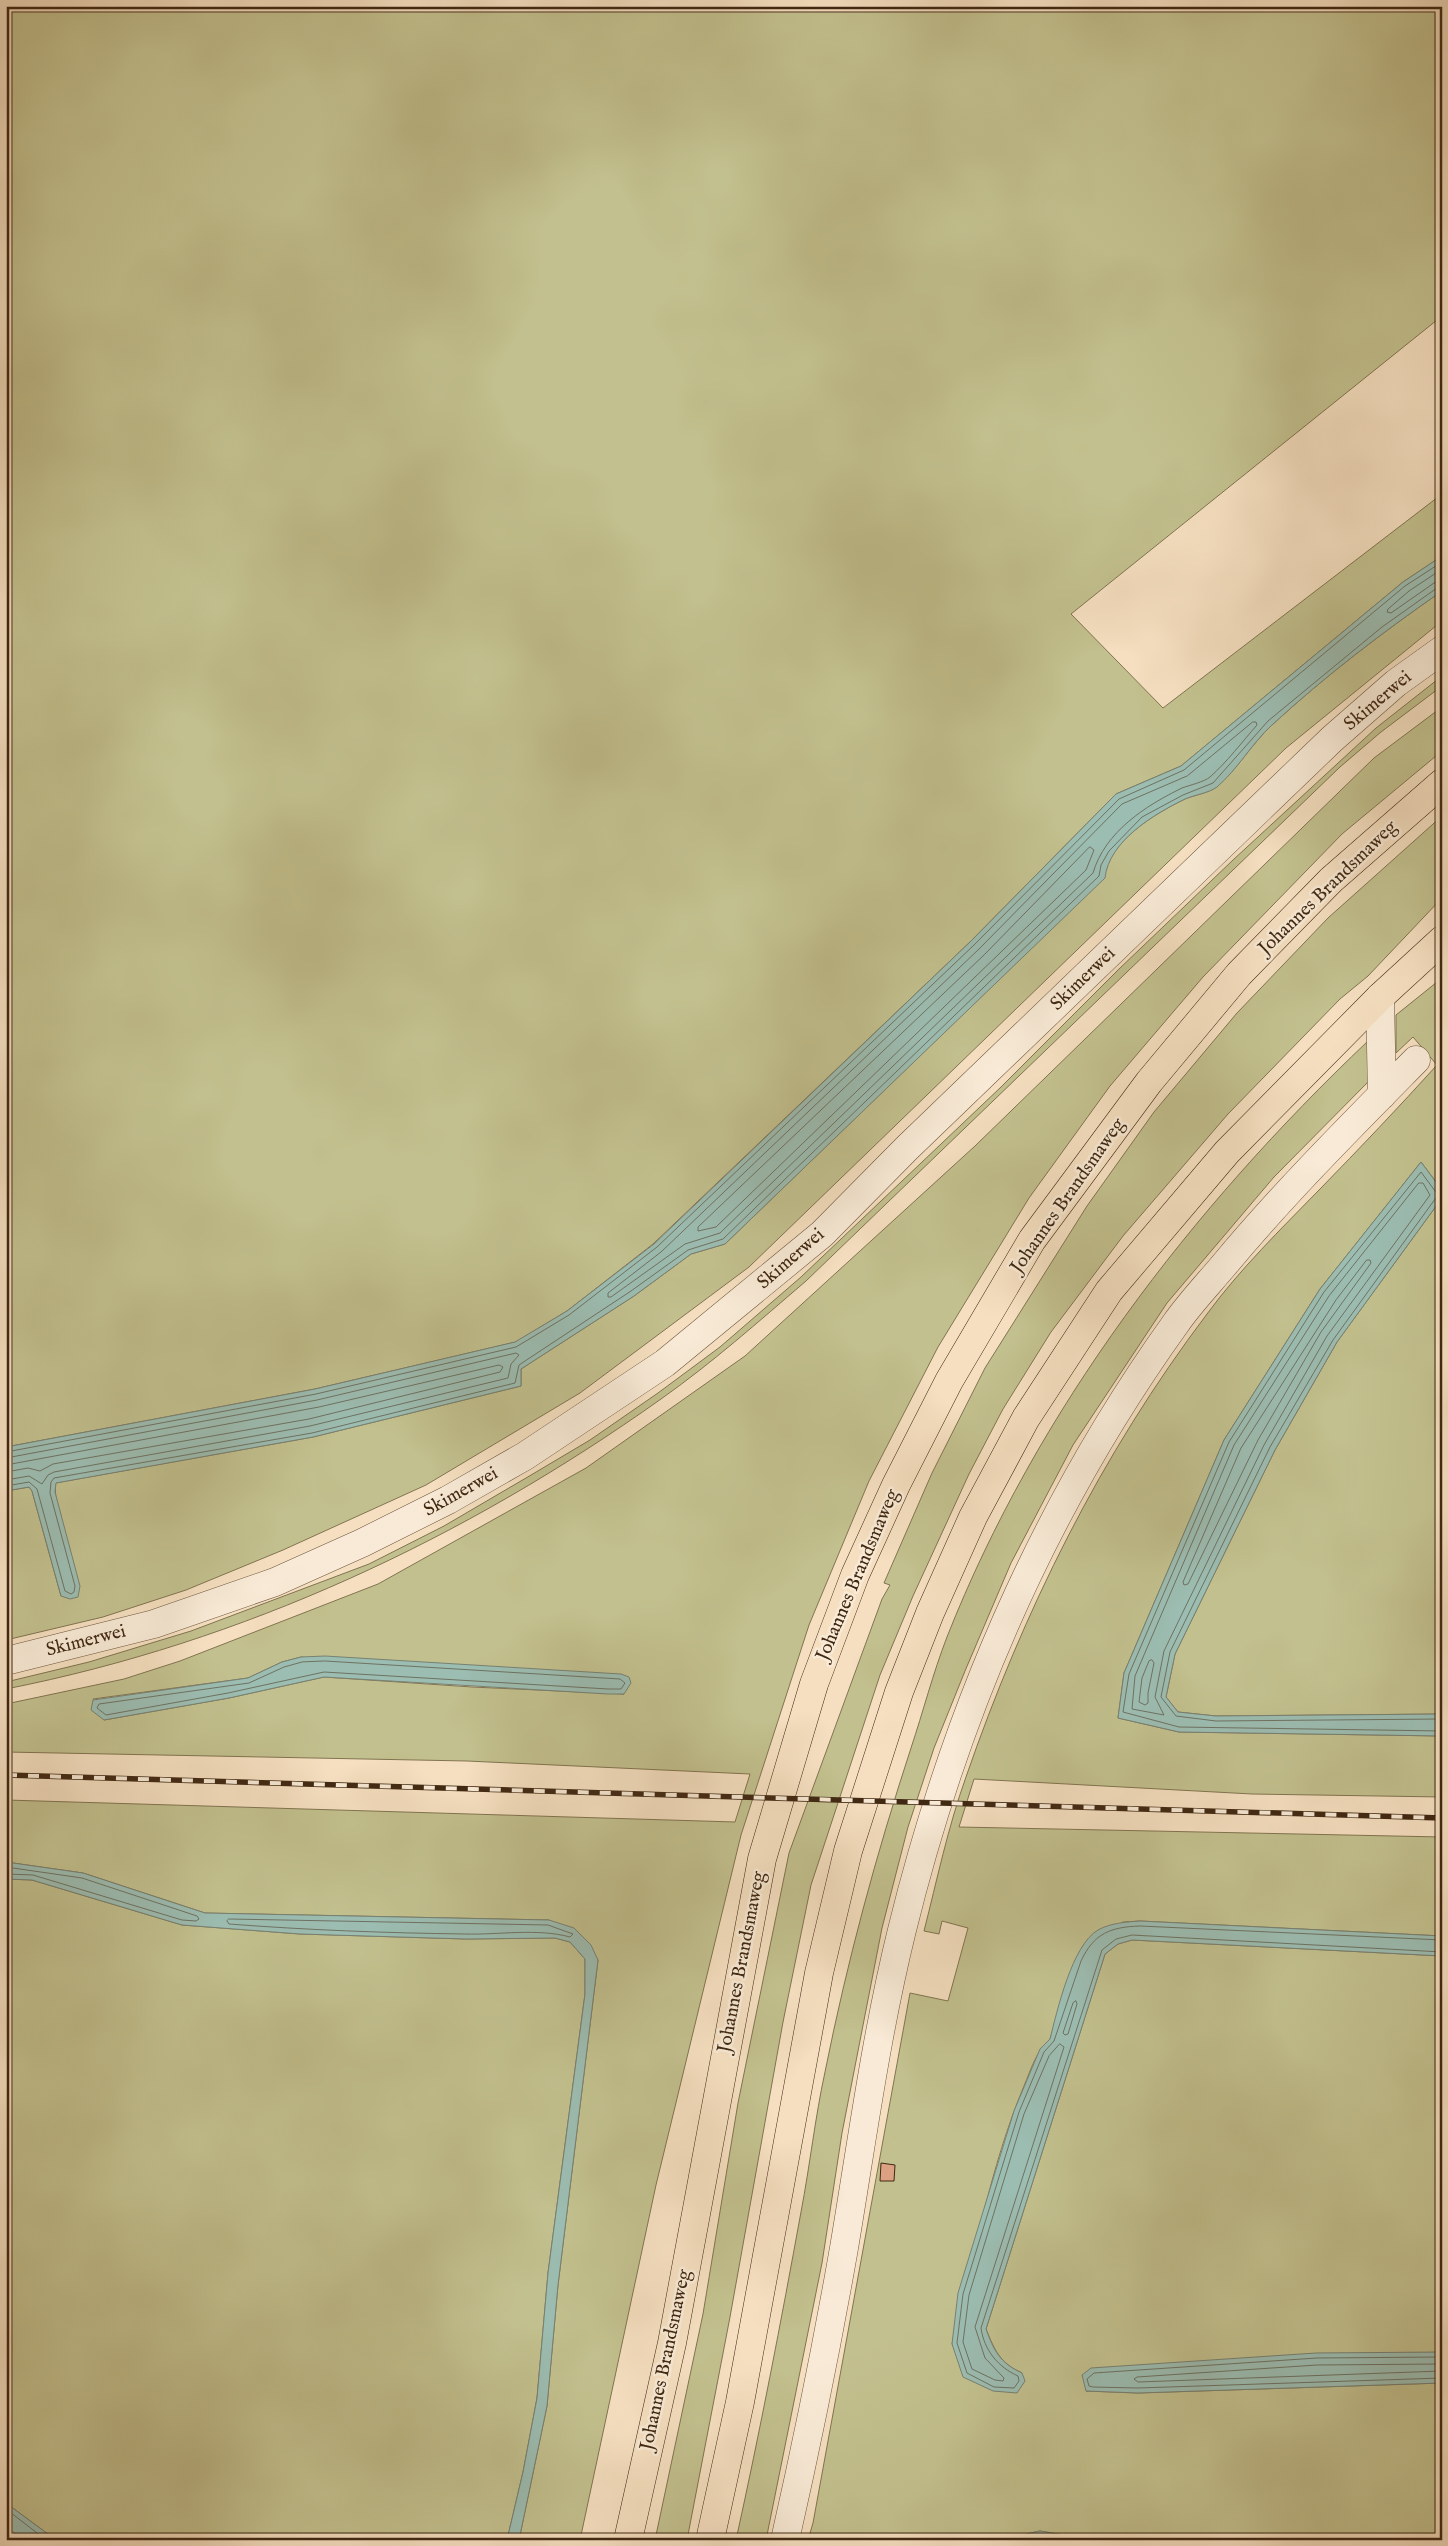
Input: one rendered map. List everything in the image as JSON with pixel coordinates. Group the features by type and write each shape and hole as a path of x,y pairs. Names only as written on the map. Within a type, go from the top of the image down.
{"main road":[{"name":"Johannes Brandsmaweg","path":"628,2540 672,2342 762,1859 814,1684 855,1575 896,1485 949,1381 1032,1240 1149,1082 1239,974 1304,907 1331,880 1442,783"},
{"path":"710,2540 742,2392 819,1973 848,1851 899,1692 930,1613 973,1517 1026,1418 1109,1291 1227,1152 1380,997 1442,940"}],"street":[{"name":"Skimerwei","path":"6,1661 154,1624 275,1582 362,1543 448,1500 525,1456 665,1363 822,1234 907,1148 1332,739 1396,684 1442,650"},
{"path":"1380,997 1382,1095"},
{"path":"786,2540 843,2252 884,2009 903,1928 948,1765 974,1694 1006,1617 1080,1470 1178,1319 1288,1190 1416,1060"}],"shaded area":[{"path":"6,6 1442,6 1442,316 1071,614 1163,708 1442,494 1442,556 1403,582 1181,766 1116,794 971,941 653,1244 567,1311 516,1342 315,1389 6,1447"},
{"path":"1442,591 1442,621 1286,748 749,1267 580,1393 426,1485 283,1550 186,1590 103,1617 6,1640 6,1491 29,1487 32,1491 61,1596 55,1483 313,1437 521,1386 521,1369 634,1296 691,1254 725,1244 1104,878 1114,852 1135,830 1173,805 1216,787 1265,732 1292,707 1355,655"},
{"path":"1442,676 1442,686 1381,732 1340,767 806,1281 717,1357 661,1399 586,1450 509,1497 430,1540 349,1579 266,1614 181,1644 94,1669 6,1689 6,1682 89,1662 191,1631 369,1564 444,1526 526,1478 590,1440 658,1393 720,1347 801,1277 1001,1087 1118,970 1233,860 1376,728"},
{"path":"1442,707 1442,751 1342,834 1203,977 1110,1086 1029,1198 938,1347 869,1481 809,1625 741,1835 656,2185 580,2540 519,2540 547,2406 558,2285 598,1960 549,1920 205,1913 83,1873 6,1862 6,1800 735,1822 750,1774 467,1761 6,1752 6,1704 124,1679 180,1661 378,1584 586,1468 745,1356 975,1146 1374,758","holes":["301,1657 624,1694 472,1687 324,1677 229,1698 104,1720 93,1699 248,1678 282,1662"]},
{"path":"1442,816 1442,898 1368,976 1340,999 1228,1114 1123,1236 1051,1332 1003,1409 969,1474 913,1596 880,1675 811,1885 783,2022 730,2317 687,2540 655,2540 703,2314 738,2103 789,1853 882,1599 890,1585 884,1583 932,1473 985,1368 1087,1206 1154,1112 1237,1013 1328,918"},
{"path":"1442,978 1442,1190 1421,1162 1320,1289 1224,1440 1124,1673 1118,1718 1179,1732 1442,1736 1442,1797 1252,1794 974,1779 959,1827 1442,1837 1442,1936 1140,1921 1123,1922 1083,1946 1076,1959 1050,2039 1037,2055 1012,2117 992,2181 952,2344 1022,2373 1008,2365 999,2356 986,2329 1105,1954 1118,1944 1132,1940 1442,1956 1442,2352 1392,2354 1086,2391 1138,2393 1442,2383 1442,2540 1094,2540 1040,2531 1026,2534 1022,2540 808,2540 813,2523 910,1993 948,2001 968,1928 942,1921 939,1934 924,1931 954,1815 988,1715 1039,1595 1068,1536 1133,1422 1169,1367 1220,1297 1247,1265 1437,1065 1413,1037 1396,1053 1396,1015"},
{"path":"1368,1041 1370,1080 1274,1177 1167,1303 1073,1445 1011,1563 965,1671 934,1748 908,1827 882,1928 842,2133 822,2263 766,2540 736,2540 778,2335 821,2089 843,1990 886,1828 947,1637 984,1553 1026,1471 1073,1393 1125,1316 1181,1243 1240,1173 1303,1105"},
{"path":"1442,1198 1442,1714 1216,1716 1178,1712 1166,1697 1175,1654 1275,1450 1337,1342"},
{"path":"6,1879 32,1880 182,1925 300,1934 466,1939 555,1938 570,1942 585,1959 585,1994 548,2273 537,2398 523,2472 507,2540 56,2540 6,2503"}],"water":[{"path":"1442,556 1442,591 1355,655 1292,707 1265,732 1217,787 1173,805 1135,830 1115,852 1108,865 1105,878 725,1244 691,1254 634,1296 521,1369 521,1386 313,1437 56,1483 55,1492 80,1586 78,1597 70,1599 61,1596 32,1491 29,1487 6,1491 6,1447 315,1389 515,1342 567,1311 654,1244 971,941 1116,794 1181,766 1403,582"},
{"path":"1421,1162 1442,1190 1442,1198 1337,1342 1275,1450 1175,1654 1166,1697 1178,1712 1216,1716 1442,1714 1442,1736 1179,1732 1118,1718 1124,1673 1224,1440 1320,1289"},
{"path":"325,1656 621,1674 629,1677 631,1683 624,1694 608,1694 324,1677 229,1698 104,1720 91,1710 93,1700 248,1678 282,1662 301,1657"},
{"path":"6,1862 83,1873 205,1913 549,1920 574,1928 591,1945 598,1960 558,2285 547,2406 519,2540 507,2540 523,2472 537,2398 548,2273 585,1994 585,1959 570,1942 555,1938 466,1939 300,1934 182,1925 32,1880 6,1879"},
{"path":"1140,1921 1442,1936 1442,1956 1132,1940 1118,1944 1105,1954 986,2329 999,2356 1008,2365 1022,2373 1025,2381 1017,2393 993,2391 963,2377 952,2344 958,2293 1014,2111 1040,2049 1050,2039 1067,1980 1081,1949 1098,1930 1119,1923"},
{"path":"1442,2352 1442,2383 1138,2393 1086,2391 1082,2375 1091,2368 1316,2353"},
{"path":"6,2503 56,2540 23,2540 6,2526"},
{"path":"1040,2531 1094,2540 1022,2540 1026,2534"}],"building":[{"path":"881,2163 895,2165 894,2181 880,2181"}],"railway":[{"path":"6,1775 1442,1818"}]}
